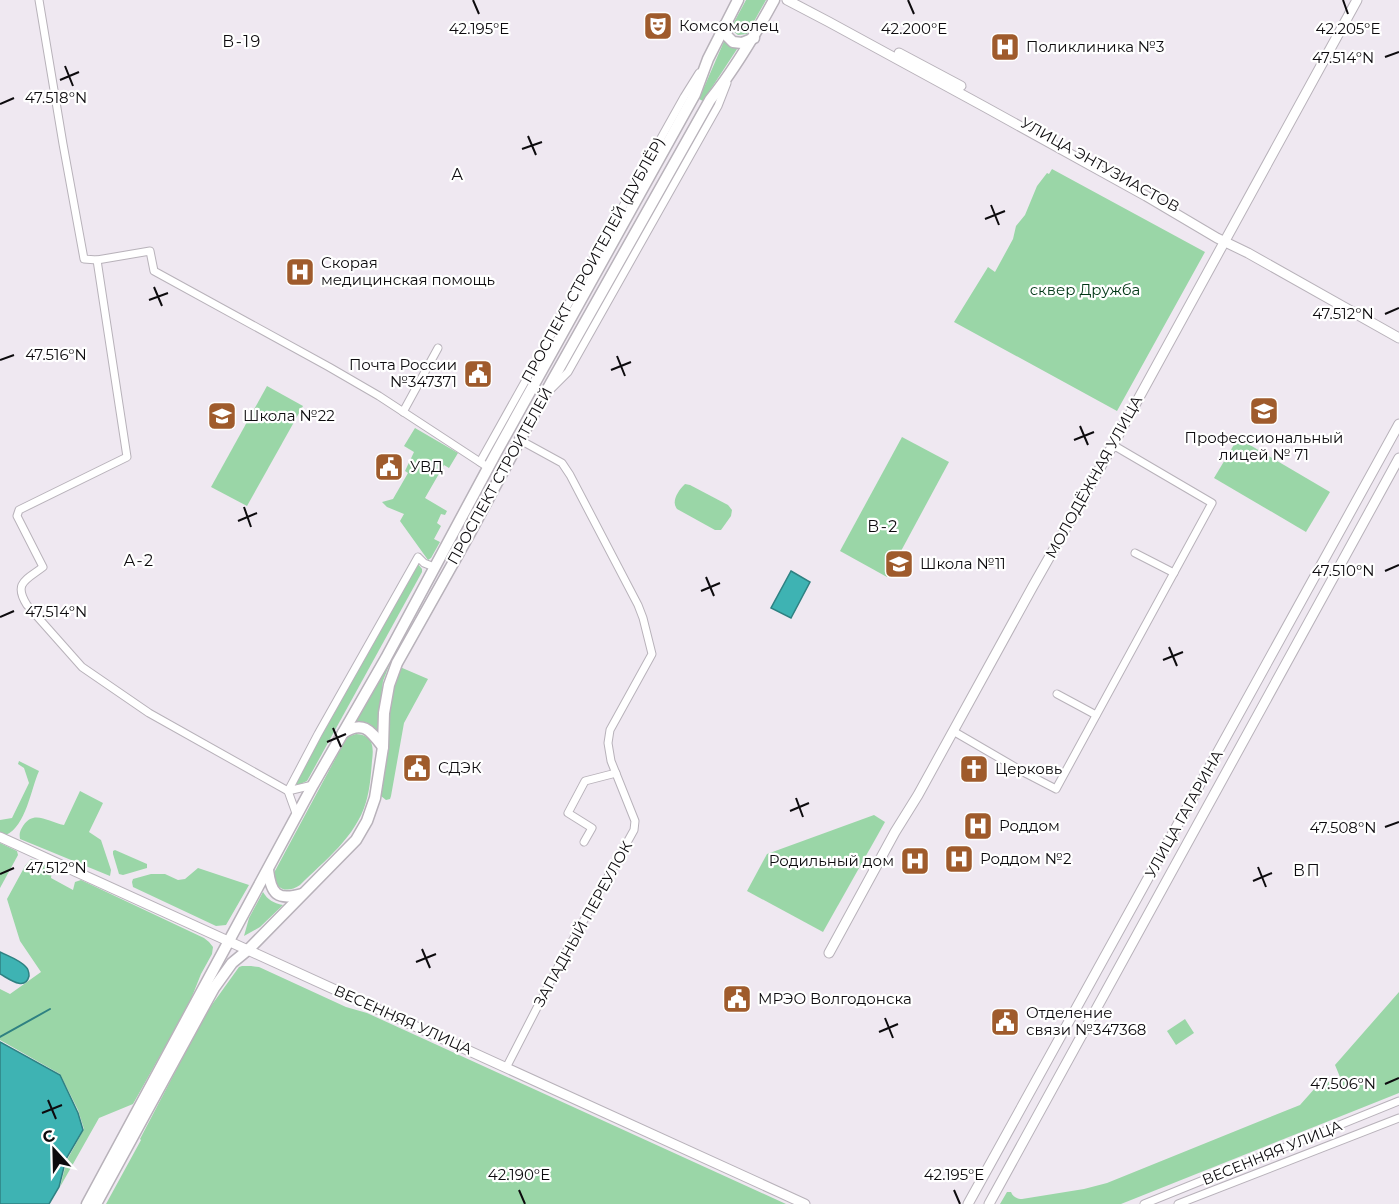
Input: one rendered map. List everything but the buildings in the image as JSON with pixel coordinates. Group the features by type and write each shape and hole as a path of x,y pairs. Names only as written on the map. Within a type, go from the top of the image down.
{"main road":[{"name":"ПРОСПЕКТ СТРОИТЕЛЕЙ","path":"87,1204 297,816 386,658 485,465 695,94 708,59 738,0"},
{"name":"ПРОСПЕКТ СТРОИТЕЛЕЙ","path":"96,1204 214,988 232,963 249,949 356,840 367,821 375,798 389,685 397,663 710,100 730,75 754,38 774,0"},
{"path":"725,25 727,36 733,42 742,43 754,38"},
{"path":"342,734 353,727 364,728 374,735 383,747"},
{"path":"268,870 271,889 277,895 291,897 303,893"}],"street":[{"path":"39,0 84,259 97,260 150,252 154,271 329,367 485,465"},
{"path":"787,0 1025,126 1399,336"},
{"name":"УЛИЦА ЭНТУЗИАСТОВ","path":"798,0 931,70 1025,126"},
{"name":"МОЛОДЁЖНАЯ УЛИЦА","path":"829,953 1113,445 1357,0"},
{"path":"97,260 127,457 19,510 17,516 43,567 24,581 21,595 27,605 82,667 149,713 288,791 297,816"},
{"path":"403,412 438,348"},
{"name":"УЛИЦА ГАГАРИНА","path":"968,1204 1399,424"},
{"name":"ЗАПАДНЫЙ ПЕРЕУЛОК","path":"506,1068 560,963 634,830 635,820 611,761 608,743 610,730 652,654 643,618 570,475 562,463 520,440"},
{"path":"953,731 1056,789 1212,503 1113,445"},
{"name":"УЛИЦА ГАГАРИНА","path":"989,1204 1399,458"},
{"path":"1135,553 1174,573"},
{"path":"288,791 418,557 434,567"},
{"path":"1058,694 1096,715"},
{"path":"584,842 592,828 568,813 585,781 616,773"},
{"path":"288,791 314,785"},
{"name":"ВЕСЕННЯЯ УЛИЦА","path":"0,837 806,1204"},
{"name":"ВЕСЕННЯЯ УЛИЦА","path":"1144,1204 1399,1101"},
{"name":"ВЕСЕННЯЯ УЛИЦА","path":"1178,1204 1399,1118"}],"green space":[{"path":"746,0 766,0 747,34 738,35 733,31 732,26"},
{"path":"725,39 739,46 703,101 699,99"},
{"name":"сквер Дружба","path":"1052,169 1205,252 1117,411 954,322 988,267 995,272 1013,239 1016,226 1025,215 1037,186"},
{"path":"267,386 303,406 247,506 211,487"},
{"path":"415,428 458,453 449,468 444,465 425,498 447,511 445,515 441,514 437,523 441,526 434,539 440,542 428,560 400,521 404,514 387,507 382,502 393,499 408,473 405,471 414,452 404,446"},
{"path":"902,437 949,462 887,577 840,551"},
{"path":"1238,438 1330,492 1306,532 1214,478"},
{"path":"685,484 728,505 732,510 731,516 721,530 715,530 677,509 675,499"},
{"path":"418,564 422,572 307,781 298,785 295,782 296,779"},
{"path":"386,662 390,663 383,681 377,731 367,723 354,722"},
{"path":"400,667 428,679 404,723 391,796 386,800 380,792 392,688"},
{"path":"356,734 369,739 373,751 368,792 361,815 338,848 300,885 290,889 281,888 276,882 275,871 347,737"},
{"path":"19,761 39,771 23,816 13,830 6,835 0,832 0,820 12,818 29,783 24,768 18,764"},
{"path":"80,791 103,803 89,832 101,840 111,870 110,876 20,839 22,828 32,818 42,818 64,825"},
{"path":"874,815 885,822 823,932 747,891 767,854"},
{"path":"0,843 17,851 18,855 0,888"},
{"path":"115,850 147,864 147,868 123,875 119,874 113,854"},
{"path":"31,859 50,867 52,869 51,878 73,890 75,882 81,880 204,938 213,947 189,1004 133,1104 99,1118 60,1187 67,1160 84,1129 78,1110 60,1074 0,1040 0,989 10,994 41,972 20,941 7,899"},
{"path":"198,868 249,885 226,925 216,926 133,887 133,879 151,874 165,874 178,880 185,879"},
{"path":"263,892 271,901 283,905 260,927 244,936 249,918"},
{"path":"242,966 259,967 346,1007 367,1013 786,1204 106,1204 206,1013"},
{"path":"1399,992 1399,1093 1121,1204 1000,1204 1007,1192 1022,1199 1107,1183 1300,1105 1316,1087 1340,1077 1335,1065"},
{"path":"1185,1019 1194,1033 1176,1045 1167,1031"}],"water":[{"path":"791,571 810,582 791,618 771,608"},
{"path":"0,952 26,967 29,975 27,981 16,982 0,974"},
{"path":"0,1042 60,1075 78,1113 83,1130 66,1159 59,1187 49,1204 0,1204"}],"waterway":[{"path":"0,1037 50,1009"}],"place":[{"name":"Комсомолец","path":"658,26"},
{"name":"Поликлиника №3","path":"1005,47"},
{"name":"Скорая медицинская помощь","path":"300,272"},
{"name":"Почта России №347371","path":"478,374"},
{"name":"Профессиональный лицей № 71","path":"1264,411"},
{"name":"Школа №22","path":"222,416"},
{"name":"УВД","path":"389,467"},
{"name":"Школа №11","path":"899,564"},
{"name":"СДЭК","path":"417,768"},
{"name":"Церковь","path":"974,769"},
{"name":"Роддом","path":"978,826"},
{"name":"Роддом №2","path":"959,859"},
{"name":"Родильный дом","path":"915,861"},
{"name":"МРЭО Волгодонска","path":"737,999"},
{"name":"Отделение связи №347368","path":"1005,1022"}],"district":[{"name":"В-19","path":"242,41"},
{"name":"А","path":"458,174"},
{"name":"В-2","path":"883,526"},
{"name":"А-2","path":"139,560"},
{"name":"ВП","path":"1307,870"}]}
